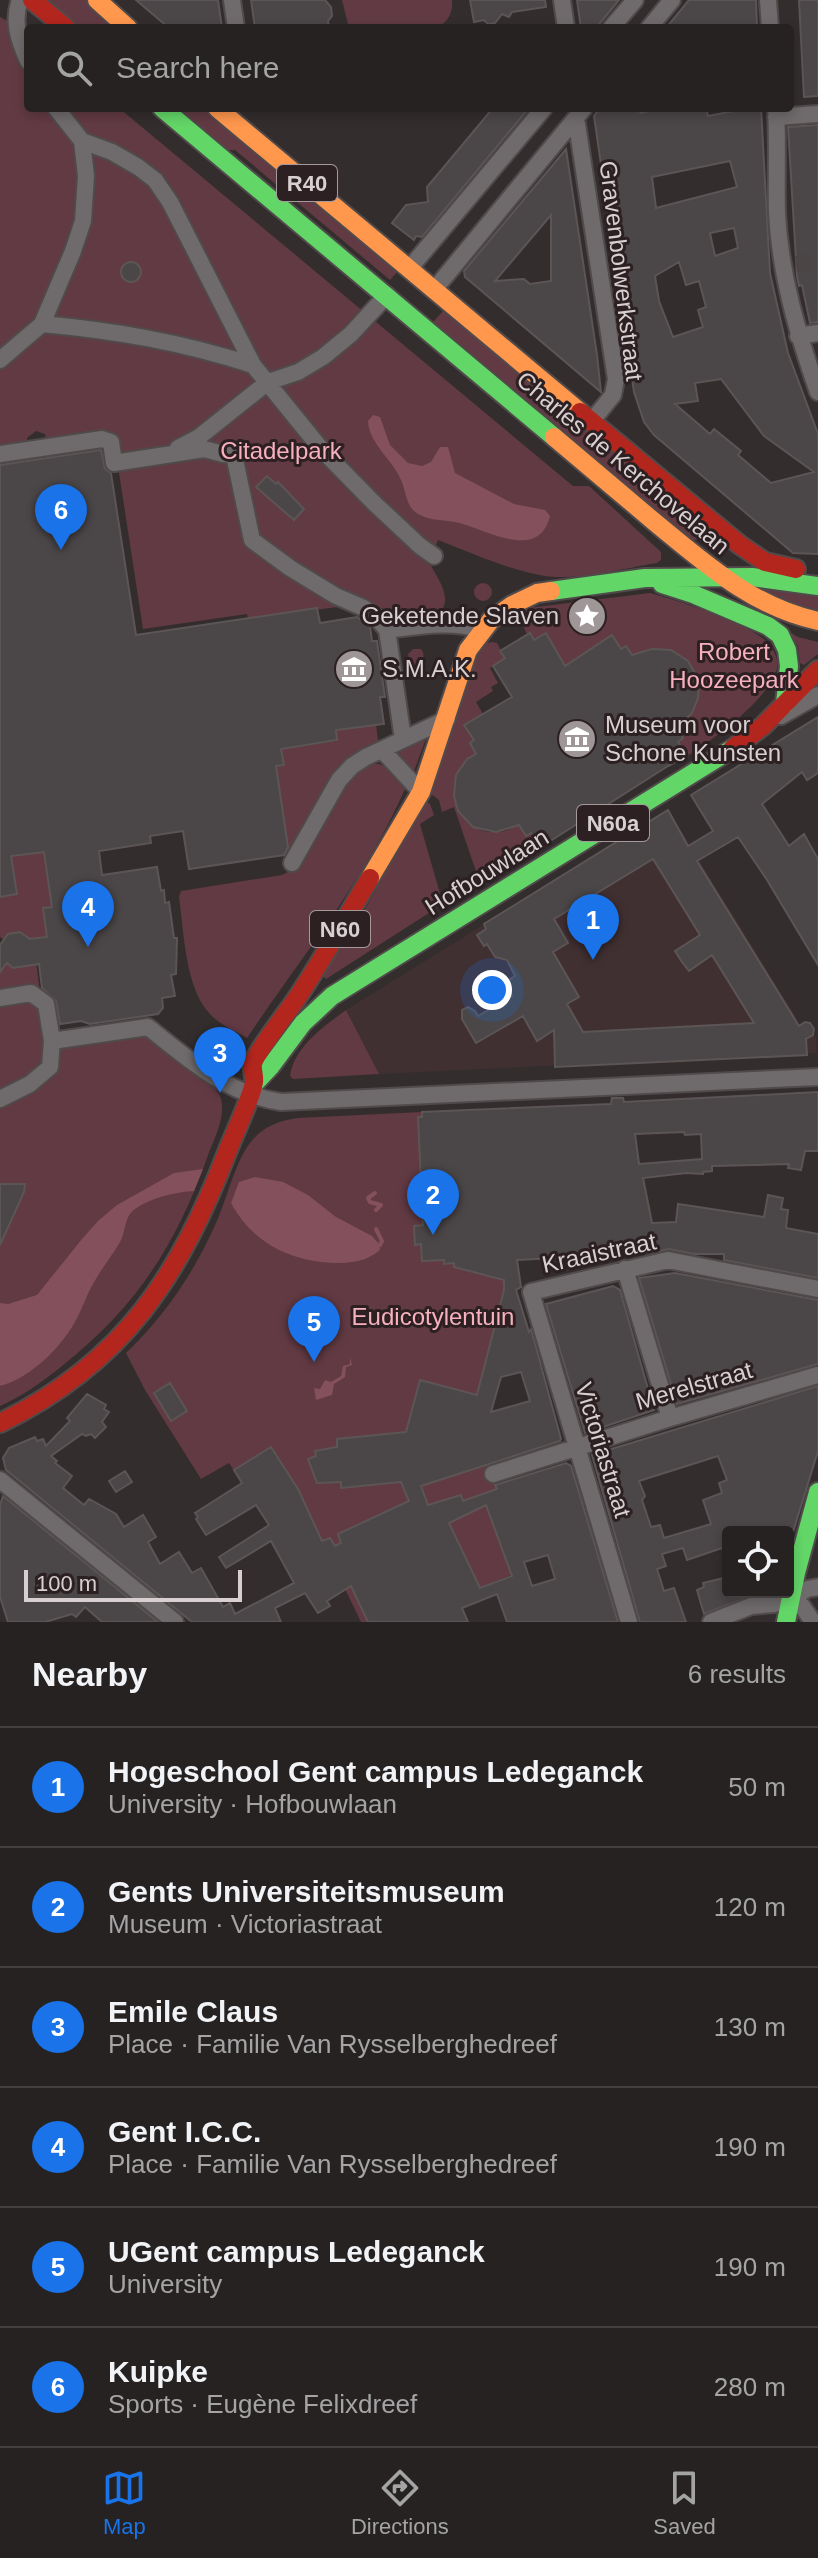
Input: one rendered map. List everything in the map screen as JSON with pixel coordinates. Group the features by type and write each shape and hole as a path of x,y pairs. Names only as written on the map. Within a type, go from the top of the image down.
{"main road":[{"path":"32,0 61,24"},
{"path":"97,0 124,24"},
{"name":"Charles de Kerchovelaan","path":"167,112 721,577 751,598 796,617 818,621"},
{"name":"Charles de Kerchovelaan","path":"228,112 409,269 751,554 784,568 818,572"},
{"path":"387,295 409,269"},
{"path":"412,316 434,290"},
{"path":"721,577 752,577 818,586"},
{"name":"N60","path":"0,1423 32,1408 72,1380 113,1343 156,1296 192,1236 252,1088 253,1063 315,971 421,792 468,650 483,630 512,605 537,593 645,578 721,577"},
{"name":"N60","path":"645,578 693,594 768,626 780,635 787,650 789,666 784,706"},
{"name":"Hofbouwlaan","path":"252,1088 267,1075 312,1012 332,996 717,759 766,724 801,684 818,670"},
{"path":"794,1590 818,1492"},
{"path":"786,1622 792,1598"}],"street":[{"path":"20,0 17,29 24,52"},
{"path":"232,0 235,24"},
{"path":"562,0 565,24"},
{"path":"614,24 635,0"},
{"path":"652,24 672,0"},
{"path":"768,0 770,24"},
{"path":"59,112 82,141 112,152 155,180 170,202 253,365 322,450 375,504 434,556"},
{"path":"409,269 541,112"},
{"path":"818,114 776,112 777,215 790,265 798,336 818,392"},
{"path":"434,290 580,113"},
{"name":"Gravenbolwerkstraat","path":"580,113 616,379 613,395 591,422"},
{"path":"0,360 42,324 59,288 83,221 86,176 82,141"},
{"path":"163,456 199,437 268,382 298,372 323,357 351,334 387,295"},
{"path":"42,324 143,336 253,365"},
{"path":"798,336 818,333"},
{"path":"0,454 102,439 111,442 114,463 204,449 234,455 252,540 336,596 364,608 387,630 403,739"},
{"path":"387,630 447,623 483,630"},
{"name":"Hofbouwlaan","path":"766,724 818,695"},
{"path":"292,863 339,780 352,766 447,719"},
{"path":"382,750 421,792"},
{"path":"0,998 31,993 46,1004 52,1041 50,1067 30,1084 0,1099"},
{"path":"52,1041 148,1027 211,1077 252,1088 281,1102 818,1077"},
{"name":"Kraaistraat","path":"531,1292 668,1260 818,1289"},
{"path":"625,1269 670,1418"},
{"name":"Victoriastraat","path":"531,1292 629,1622"},
{"name":"Merelstraat","path":"493,1474 818,1375"},
{"path":"0,1480 175,1622"},
{"path":"794,1597 818,1587"},
{"path":"711,1622 751,1606 774,1604 792,1598 813,1622"}],"shaded area":[{"path":"373,415 380,417 390,445 408,463 422,466 431,462 440,447 448,447 455,473 514,504 545,510 550,516 544,530 524,540 511,539 417,513 408,503 397,473 372,437 368,421"},
{"path":"668,810 796,1017 793,1018 798,1027 812,1031 816,1036 817,1053 379,1074 346,1010"},
{"path":"203,1169 194,1191 155,1199 131,1213 120,1242 96,1278 71,1329 45,1360 23,1376 0,1386 0,1303 8,1304 37,1295 98,1221 117,1205 174,1173"},
{"path":"255,1177 283,1182 308,1195 336,1217 372,1236 380,1250 358,1261 333,1263 287,1254 274,1247 250,1229 231,1203 239,1182"},
{"path":"350,1357 352,1365 346,1367 345,1377 334,1384 332,1395 316,1400 314,1388 320,1389 325,1380 331,1382 341,1376 343,1366 350,1364"}],"green space":[{"path":"45,0 86,0 112,24 73,24"},
{"path":"342,0 452,0 451,12 443,24 348,24"},
{"name":"Citadelpark","path":"0,17 24,30 24,112 124,112 573,486 589,486 661,552 661,560 585,575 545,576 504,565 438,540 429,562 443,590 445,604 436,617 393,614 371,603 248,618 247,614 143,629 114,440 47,442 45,434 36,431 27,438 28,445 0,449"},
{"path":"180,112 212,112 399,270 390,280 235,150 226,150"},
{"path":"445,309 719,539 690,540 432,323"},
{"path":"483,583 492,592 483,601 474,592"},
{"path":"761,589 818,595 818,613 811,611"},
{"name":"Robert Hoozeepark","path":"650,593 747,628 769,644 777,661 770,684 750,708 687,756 678,742 683,738 676,727 690,712 697,697 697,681 692,667 681,656 668,650 651,650 633,657 626,646 621,649 612,636 565,666 546,634 534,641 518,615 528,608"},
{"path":"788,631 818,642 818,654 804,665 800,663 798,646"},
{"path":"486,643 497,643 505,658 490,668 498,683 491,687 493,691 476,702 483,714 465,725 474,740 470,743 476,754 462,768 455,783 455,799 460,813 470,824 484,831 500,832 519,825 526,835 531,833 541,847 480,883 454,807 442,812 439,800 428,792 470,666"},
{"path":"413,649 423,652 426,673 422,677 411,675 408,654"},
{"path":"376,724 381,744 361,753 289,854 276,766 283,765 281,749 337,741 336,730"},
{"path":"427,736 414,771 397,753"},
{"path":"368,764 379,764 395,774 405,789 352,886 247,1038 214,1018 195,990 184,943 181,891 282,875 297,865 309,851 335,800 354,772"},
{"path":"425,800 434,815 420,824 443,904 326,979 323,976 359,920"},
{"path":"44,852 52,907 43,909 47,937 33,942 20,932 8,934 4,940 0,937 0,897 17,894 11,856"},
{"path":"35,953 47,1048 149,1035 210,1082 221,1099 222,1114 181,1220 167,1247 132,1298 62,1366 17,1398 0,1406 0,967 3,969 7,963 13,968"},
{"path":"346,1010 379,1074 293,1079 290,1076 297,1056 320,1030"},
{"name":"Eudicotylentuin","path":"422,1112 427,1225 414,1226 415,1244 443,1242 445,1264 517,1259 517,1293 480,1428 497,1489 526,1569 396,1622 361,1622 306,1508 269,1525 229,1463 201,1479 145,1390 126,1353 168,1306 191,1272 219,1216 241,1158 260,1133 277,1123 297,1118"}],"building":[{"path":"136,0 218,0 221,24 164,24"},
{"path":"251,0 325,0 331,7 328,24 254,24"},
{"path":"470,0 545,0 546,7 512,12 509,17 502,14 495,23 488,24 484,20 474,22"},
{"path":"577,0 619,0 599,24 580,24"},
{"path":"689,0 756,0 757,24 669,24"},
{"path":"799,0 818,0 818,96 804,97"},
{"path":"490,112 526,112 422,237 416,236 414,240 392,223 406,205 428,202 427,187"},
{"path":"597,112 707,112 708,116 729,112 761,112 770,273 788,353 818,434 818,554 793,553 654,435 644,422 634,392 594,116","holes":["730,161 737,187 656,208 652,177","734,228 738,248 715,256 710,233","679,262 686,285 699,281 706,307 698,310 703,327 673,337 659,301 655,276","721,379 764,436 814,472 771,483 738,455 741,451 714,429 710,434 675,404 698,401 695,383"]},
{"path":"818,125 818,322 810,323 802,285 799,286 797,276 788,127"},
{"path":"566,149 601,392 465,277 464,271","holes":["551,215 551,281 530,284 524,279 495,281"]},
{"path":"127,262 135,262 141,272 135,282 127,282 121,276 121,268"},
{"path":"101,450 105,469 111,473 136,635 317,608 320,623 357,617 370,626 372,641 377,641 385,697 380,697 384,724 336,730 337,740 281,749 284,765 276,766 288,847 284,855 189,869 183,831 150,836 151,843 99,851 102,875 157,867 165,903 169,902 174,938 177,938 176,974 171,975 175,996 162,998 163,1008 158,1014 90,1024 81,1021 60,1024 56,1001 42,988 39,964 13,968 7,963 0,972 0,945 8,934 20,932 30,939 47,937 43,908 52,907 44,852 11,856 17,894 0,897 0,465"},
{"path":"267,476 276,484 278,482 304,509 294,520 256,487"},
{"name":"Museum voor Schone Kunsten","path":"530,633 534,640 546,633 565,666 612,635 621,649 626,646 632,655 652,649 671,650 688,661 699,687 692,713 677,727 683,738 678,742 687,756 541,847 531,833 526,836 519,825 496,832 473,827 458,811 454,796 456,775 467,759 476,754 470,743 474,740 464,725 512,697 493,666 505,658 500,651"},
{"path":"818,717 818,773 807,780 802,772 762,804 789,846 804,834 818,859 818,965 738,837 697,861 799,1026 810,1023 814,1029 813,1035 806,1039 807,1055 555,1067 554,1030 537,1041 523,1016 476,1043 462,1019 462,1010 468,1007 478,1016 512,996 504,983 515,976 507,960 495,957 477,935 486,929 484,924 668,810 688,846 713,831 691,795","holes":["653,859 700,935 675,951 689,971 712,955 754,1023 583,1032 567,1004 579,997 553,952 568,943 554,919"]},
{"path":"818,1092 818,1151 805,1151 801,1170 788,1168 789,1164 712,1166 712,1171 703,1174 643,1178 652,1223 676,1222 678,1204 764,1217 768,1195 783,1198 781,1209 788,1210 786,1228 818,1234 818,1278 724,1260 724,1254 694,1254 669,1249 650,1253 517,1260 521,1287 516,1290 529,1332 531,1329 561,1439 421,1486 428,1505 461,1495 463,1501 497,1489 495,1485 566,1463 571,1466 618,1622 507,1622 497,1594 462,1608 468,1622 368,1622 351,1586 327,1601 330,1606 318,1613 305,1593 275,1608 281,1622 192,1622 6,1470 3,1458 9,1448 35,1437 37,1441 43,1439 46,1446 70,1421 67,1418 87,1394 106,1405 104,1409 109,1412 102,1422 106,1427 95,1438 91,1434 82,1434 51,1456 72,1476 63,1488 84,1505 89,1499 116,1514 124,1527 143,1515 156,1537 148,1542 160,1564 179,1552 192,1573 201,1568 223,1607 230,1603 235,1614 294,1583 271,1541 226,1568 219,1557 269,1525 256,1505 206,1535 196,1519 195,1513 242,1483 234,1470 271,1447 298,1489 322,1541 330,1538 335,1546 341,1543 338,1534 409,1501 401,1482 341,1488 341,1482 317,1483 308,1459 316,1456 315,1451 337,1447 337,1439 406,1432 420,1380 477,1395 504,1280 454,1267 454,1263 444,1264 444,1260 422,1261 421,1244 415,1245 414,1226 423,1225 418,1117 422,1117 422,1112 611,1104 612,1098 623,1098 624,1102","holes":["635,1134 701,1134 702,1159 639,1164","521,1372 530,1401 491,1412 501,1377","486,1505 512,1576 480,1588 449,1523","548,1555 555,1579 532,1586 524,1562"]},
{"path":"0,1184 25,1184 0,1245"},
{"path":"675,1273 818,1300 818,1364 677,1404 639,1278"},
{"path":"613,1286 620,1290 654,1410 585,1433 546,1304"},
{"path":"170,1383 187,1411 171,1421 154,1393"},
{"path":"818,1386 818,1451 794,1529 794,1526 722,1526 722,1548 687,1560 683,1548 662,1554 666,1566 657,1569 664,1591 674,1588 686,1622 640,1622 592,1455","holes":["718,1456 727,1480 719,1483 722,1493 703,1500 711,1524 664,1538 660,1525 651,1527 639,1481"]},
{"path":"125,1471 132,1482 116,1492 109,1481"},
{"path":"3,1496 158,1622 102,1622 85,1607 76,1617 72,1614 45,1622 8,1622 0,1597 0,1505"},
{"path":"722,1578 722,1598 746,1598 704,1614 697,1590 704,1587 703,1583"}],"waterway":[{"path":"375,1193 368,1198 370,1202 381,1205 376,1210"},
{"path":"376,1229 382,1241 380,1245"}],"tunnel":[{"path":"796,264 818,261"}],"traffic: fast":[{"path":"167,112 554,437"},
{"path":"551,591 645,578 752,577 818,586"},
{"path":"662,584 768,626 780,635 787,650 789,666 785,704"},
{"path":"254,1084 303,1023 332,996 732,749"},
{"path":"786,1622 818,1492"}],"traffic: slow":[{"path":"97,0 124,24"},
{"path":"222,112 580,412"},
{"path":"554,437 732,583 772,606 818,621"},
{"path":"370,878 421,792 468,650 491,620 512,605 537,593 551,591"}],"traffic: jam":[{"path":"32,0 61,24"},
{"path":"580,412 740,545 765,562 796,569"},
{"path":"732,749 763,726 818,670"},
{"path":"0,1423 81,1373 114,1343 142,1311 167,1275 210,1195 254,1082 255,1059 307,983 370,878"}],"place":[{"name":"Kuipke","path":"61,550"},
{"name":"Geketende Slaven","path":"587,616"},
{"name":"S.M.A.K.","path":"354,669"},
{"name":"Museum voor Schone Kunsten","path":"577,739"},
{"name":"Gent I.C.C.","path":"88,947"},
{"name":"Hogeschool Gent campus Ledeganck","path":"593,960"},
{"name":"Emile Claus","path":"220,1093"},
{"name":"Gents Universiteitsmuseum","path":"433,1235"},
{"name":"UGent campus Ledeganck","path":"314,1362"}]}
